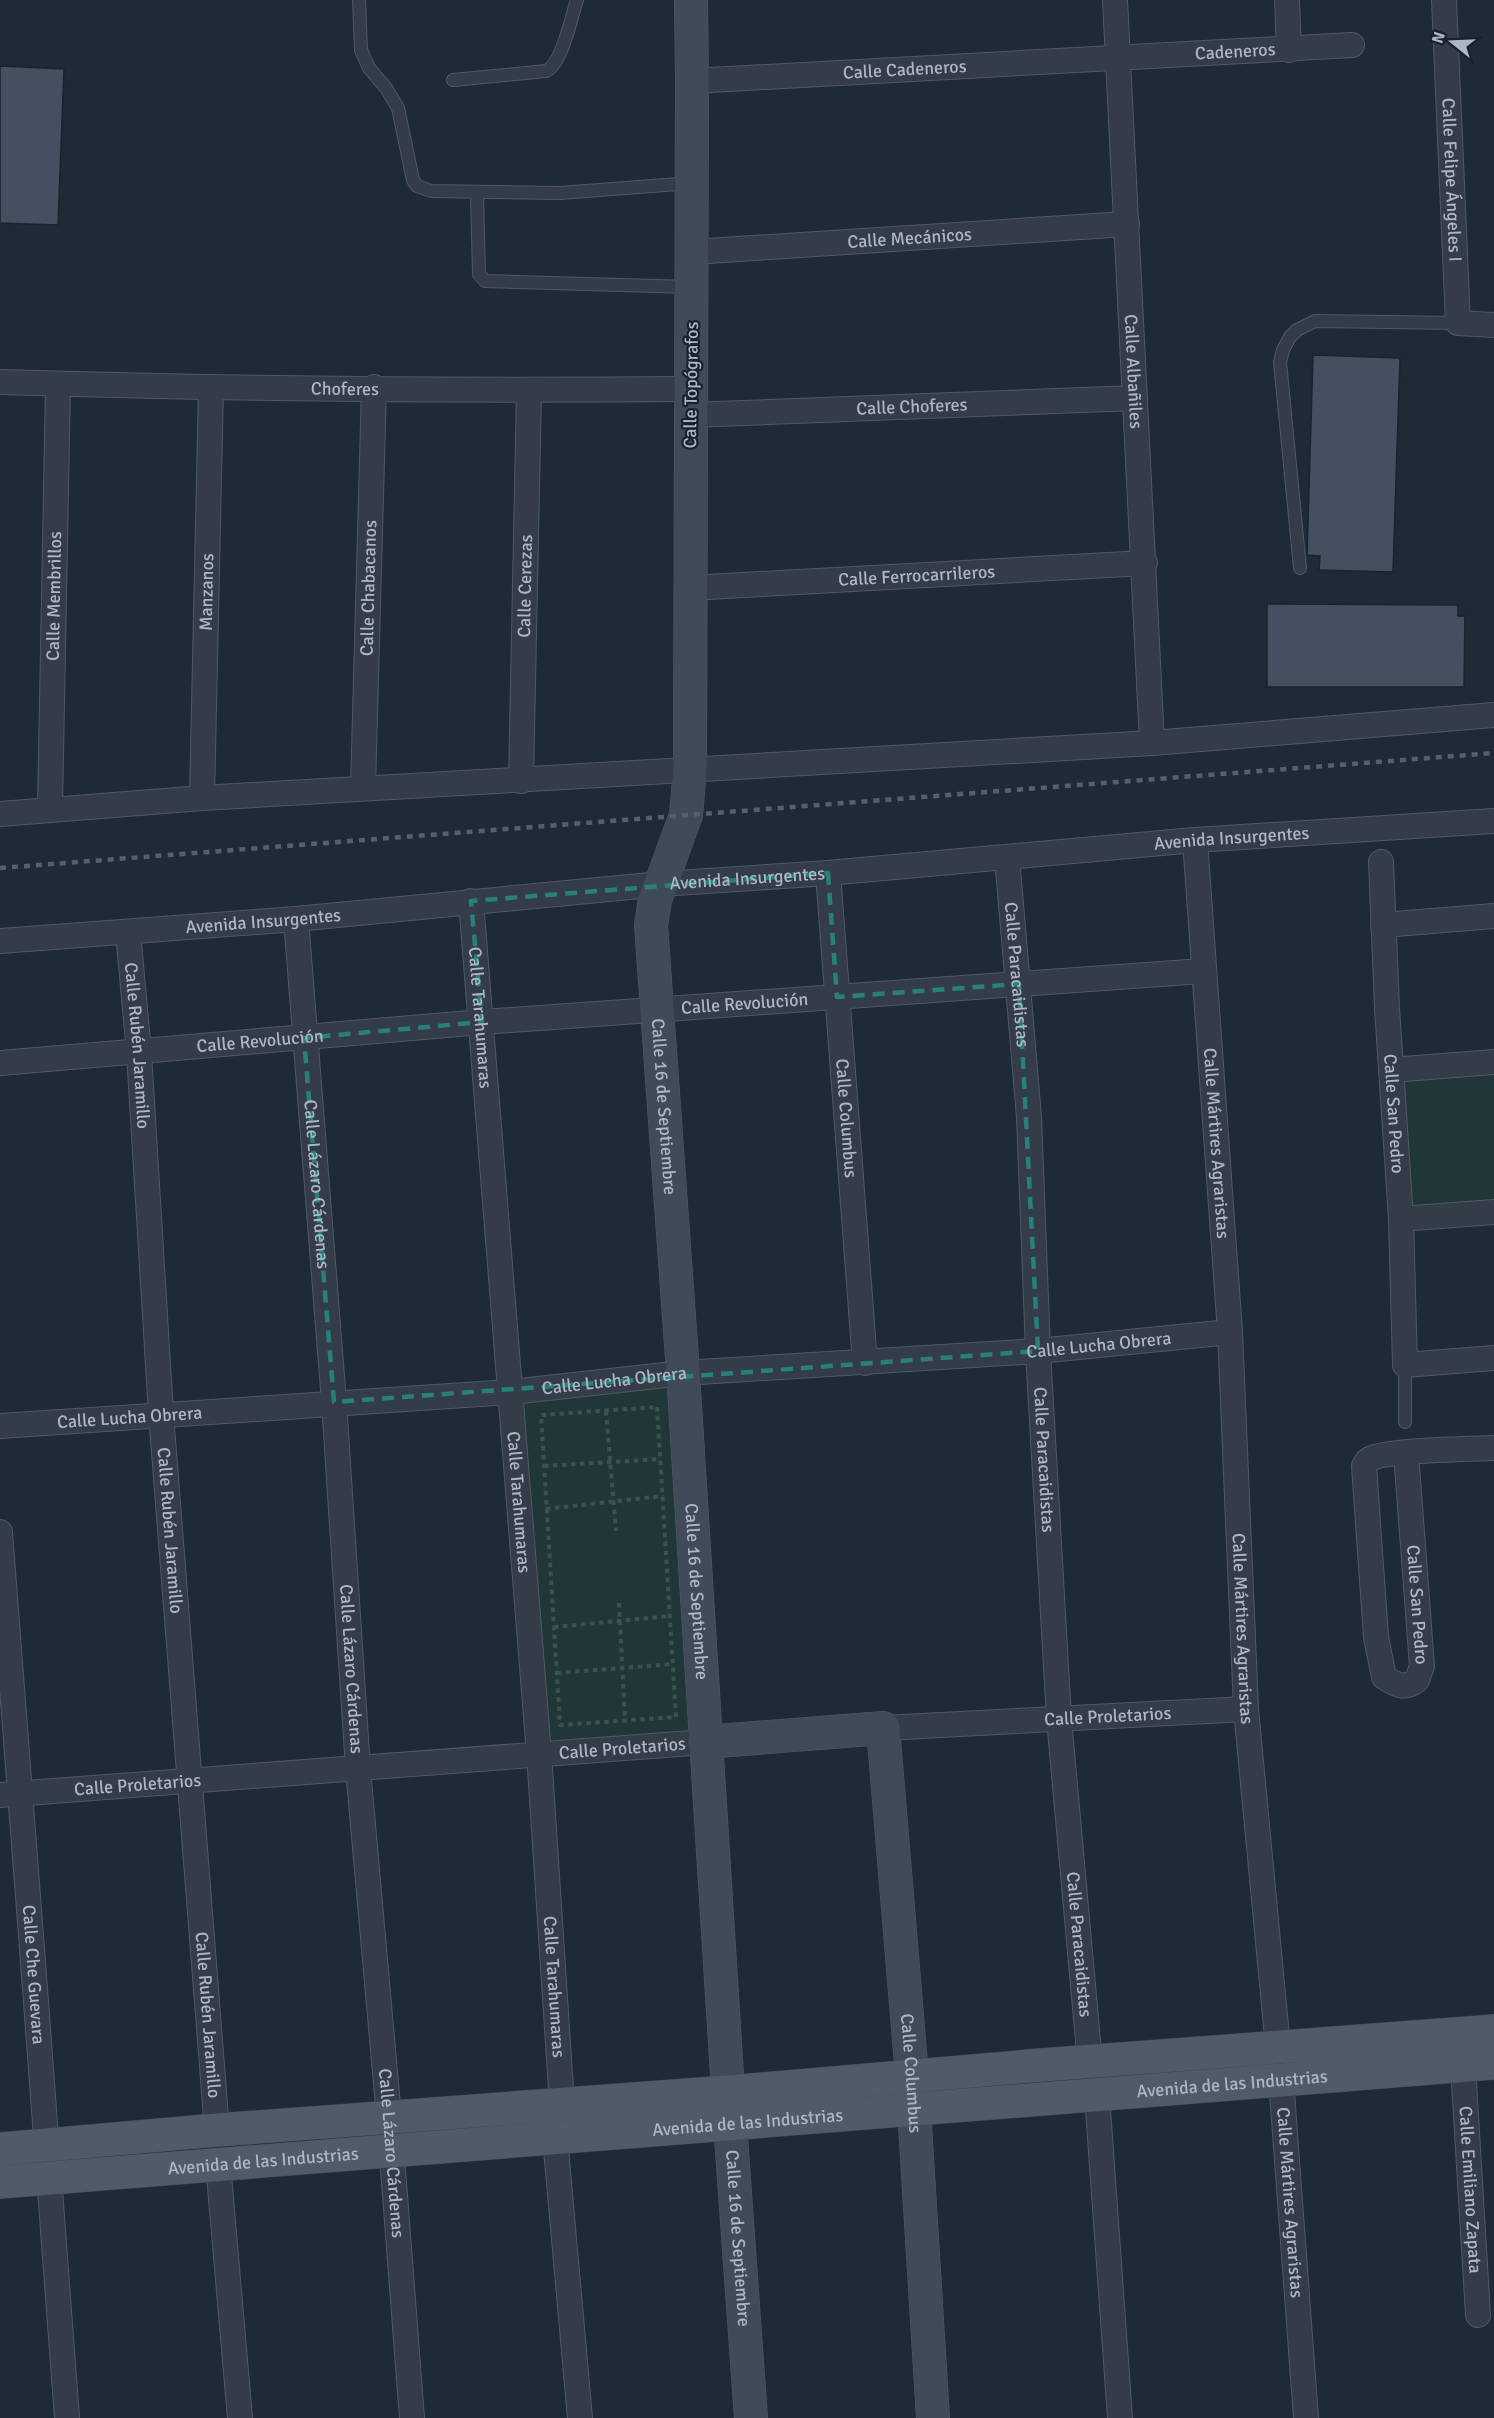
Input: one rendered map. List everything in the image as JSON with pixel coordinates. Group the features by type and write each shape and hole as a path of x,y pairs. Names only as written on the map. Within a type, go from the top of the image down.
{"main road":[{"name":"Avenida de las Industrias","path":"0,2149 562,2104 913,2109 1096,2096 1279,2063 1494,2031"},
{"name":"Avenida de las Industrias","path":"0,2182 555,2138 912,2076 1090,2063 1479,2064"}],"street":[{"name":"Calle Topógrafos","path":"690,769 691,0"},
{"name":"Calle Albañiles","path":"1115,0 1145,563 1152,743"},
{"path":"1287,0 1289,50"},
{"name":"Calle Felipe Ángeles I","path":"1444,0 1458,323"},
{"name":"Cadeneros","path":"1118,58 1352,45"},
{"name":"Calle Cadeneros","path":"692,81 1118,58"},
{"name":"Calle Mecánicos","path":"692,252 1127,224"},
{"path":"1458,323 1494,325"},
{"name":"Choferes","path":"0,382 211,387 529,390 690,402"},
{"name":"Calle Membrillos","path":"50,809 58,384"},
{"name":"Manzanos","path":"202,798 211,387"},
{"name":"Calle Chabacanos","path":"363,788 374,387"},
{"name":"Calle Cerezas","path":"521,781 529,390"},
{"name":"Calle Choferes","path":"690,402 1135,398"},
{"name":"Calle Ferrocarrileros","path":"689,588 1145,563"},
{"path":"0,814 363,788 521,781 690,769 1152,743 1494,715"},
{"name":"Calle 16 de Septiembre","path":"690,769 686,815 661,884 652,919 751,2418"},
{"name":"Avenida Insurgentes","path":"0,941 296,919 661,884 828,873 1195,840 1494,820"},
{"name":"Calle Mártires Agraristas","path":"1195,840 1230,1332 1246,1709 1279,2063 1306,2418"},
{"name":"Calle Paracaidistas","path":"1007,857 1029,1117 1038,1351 1059,1719 1090,2063"},
{"name":"Calle San Pedro","path":"1381,862 1401,1219 1405,1365"},
{"name":"Calle Columbus","path":"828,873 865,1363"},
{"name":"Calle Tarahumaras","path":"471,901 539,1754 562,2104"},
{"path":"1383,925 1494,916"},
{"name":"Calle Lázaro Cárdenas","path":"296,919 334,1402 358,1769 389,2117 412,2418"},
{"name":"Calle Rubén Jaramillo","path":"128,932 139,1053 161,1414 217,2130"},
{"name":"Calle Revolución","path":"0,1063 139,1053 482,1022 1203,971"},
{"path":"1391,1070 1494,1062"},
{"path":"1401,1219 1494,1212"},
{"name":"Calle Lucha Obrera","path":"0,1426 511,1392 683,1373 1038,1351 1230,1332"},
{"path":"1405,1365 1494,1358"},
{"path":"1406,1453 1494,1448"},
{"name":"Calle San Pedro","path":"1406,1453 1422,1666 1417,1680 1397,1686 1384,1677 1377,1637 1363,1470 1365,1462 1376,1456 1406,1453"},
{"name":"Calle Che Guevara","path":"0,1532 11,1794 45,2145 66,2418"},
{"name":"Calle Proletarios","path":"11,1794 883,1728 1246,1709"},
{"name":"Calle Columbus","path":"883,1728 912,2076 933,2418"},
{"name":"Calle Emiliano Zapata","path":"1478,2315 1479,2064"},
{"path":"1096,2096 1120,2418"},
{"path":"555,2138 580,2418"},
{"path":"218,2164 240,2418"}],"lane":[{"path":"359,0 361,50 369,68 386,88 398,108 413,180 417,186 431,190 477,193 581,192 692,183"},
{"path":"453,80 546,71 552,68 556,64 577,0"},
{"path":"477,193 479,274 485,280 692,287"},
{"path":"1300,568 1281,382 1283,350 1290,337 1297,330 1316,321 1458,323"},
{"path":"1405,1365 1405,1422"}],"path":[{"path":"657,1407 676,1717 560,1725 541,1415 606,1411 657,1407"},
{"path":"606,1411 616,1531"},
{"path":"544,1466 661,1459"},
{"path":"546,1509 663,1496"},
{"path":"619,1603 626,1720"},
{"path":"554,1627 670,1616"},
{"path":"556,1673 673,1664"}],"highlighted area":[{"path":"828,873 837,997 1019,984 1038,1351 334,1402 304,1038 482,1022 471,901"}],"green space":[{"path":"1494,1062 1494,1212 1401,1219 1391,1070"},
{"path":"683,1373 705,1742 539,1754 511,1392"}],"building":[{"path":"0,66 64,69 58,225 0,223"},
{"path":"1313,355 1400,358 1393,572 1319,570 1320,556 1307,555"},
{"path":"1267,604 1458,605 1458,616 1465,616 1464,687 1267,687"}],"railway":[{"path":"0,868 1494,753"}]}
